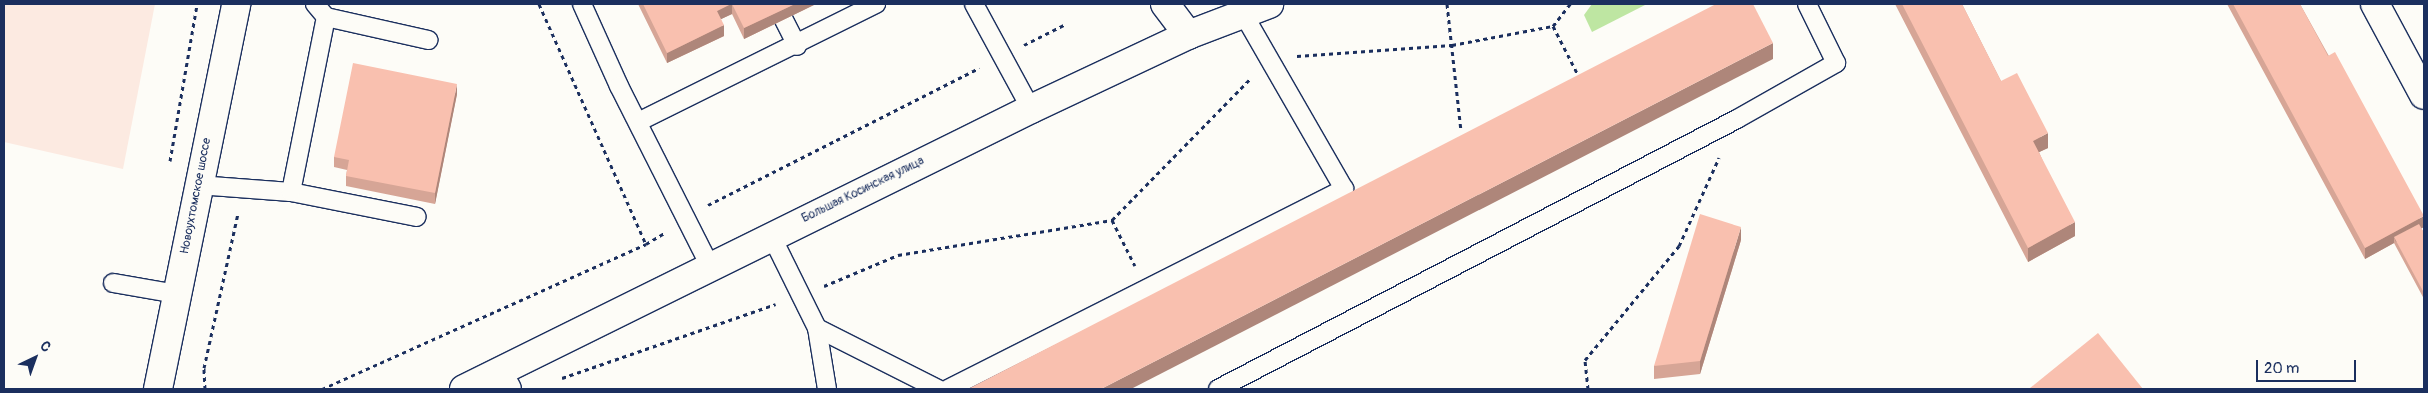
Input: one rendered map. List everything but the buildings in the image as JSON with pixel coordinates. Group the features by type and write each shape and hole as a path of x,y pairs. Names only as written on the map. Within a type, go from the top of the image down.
{"street":[{"name":"Новоухтомское шоссе","path":"158,389 236,4"},
{"path":"1166,4 1188,35"},
{"name":"Большая Косинская улица","path":"464,389 503,381 710,266 771,235 1030,109 1188,35 1269,4"},
{"path":"2375,4 2423,88"}],"lane":[{"path":"315,4 326,18 428,40"},
{"path":"582,4 710,266"},
{"path":"638,122 797,46 876,4"},
{"path":"974,4 1030,109"},
{"path":"1218,389 1737,119 1836,63 1807,4"},
{"path":"948,389 1344,189 1244,14"},
{"path":"291,192 326,18"},
{"path":"784,20 797,46"},
{"path":"198,185 291,192 417,217"},
{"path":"771,235 817,328 827,389"},
{"path":"113,284 177,294"},
{"path":"817,328 938,389"}],"path":[{"path":"539,4 646,244"},
{"path":"1447,4 1461,131"},
{"path":"557,380 800,296 898,255 1112,220 1270,58 1452,45 1553,26 1570,4"},
{"path":"322,389 646,244 688,218 1066,24"},
{"path":"1553,26 1577,73"},
{"path":"1588,389 1585,360 1679,246 1737,119"},
{"path":"205,389 204,368 244,188"},
{"path":"1112,220 1146,289"}],"shaded area":[{"path":"4,4 155,4 123,169 4,142"}],"green space":[{"path":"1592,4 1647,4 1592,32 1584,15"}]}
